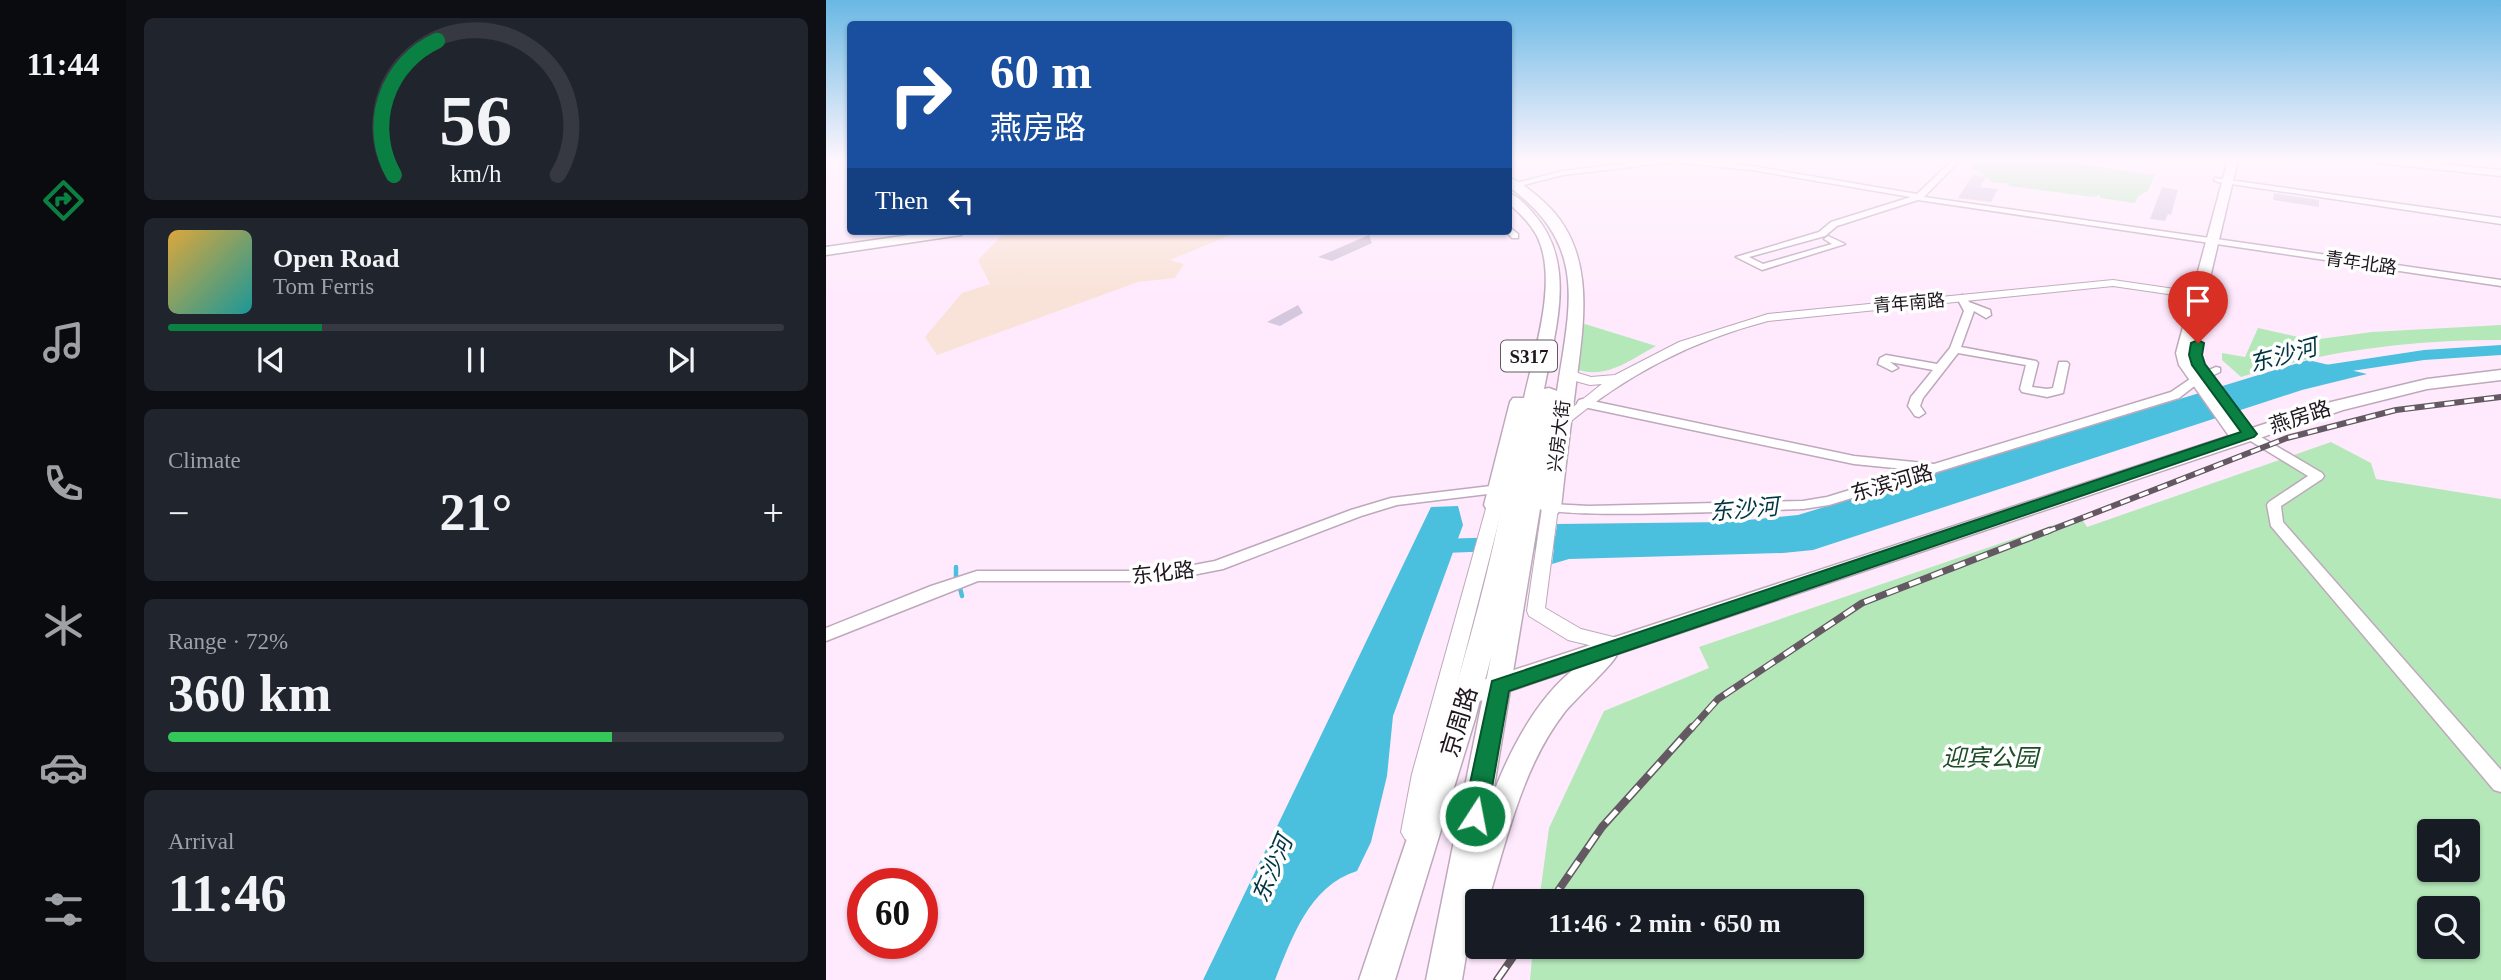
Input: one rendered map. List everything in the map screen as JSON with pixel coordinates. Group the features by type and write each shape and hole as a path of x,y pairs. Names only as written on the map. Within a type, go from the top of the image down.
{"main road":[{"name":"S317","path":"1517,503 1517,410 1540,312 1544,261 1521,206"},
{"name":"兴房大街","path":"1517,503 1555,284 1546,240 1523,206"},
{"name":"兴房大街","path":"1517,503 1539,454 1564,293 1563,260 1548,228 1525,206"},
{"name":"兴房大街","path":"1517,503 1560,423 1578,286 1573,257 1563,236 1526,206"},
{"path":"2222,206 2203,296 2184,353 2187,365 2207,379 2240,430"},
{"path":"1548,228 1563,236"},
{"path":"826,251 934,235"},
{"path":"1564,293 1576,314"},
{"name":"燕房路","path":"1468,695 1621,645 2240,430 2382,393 2501,375"},
{"path":"1517,410 1534,396"},
{"path":"1539,454 1560,423"},
{"path":"1509,584 1517,503"},
{"name":"京周路","path":"1446,980 1499,686 1509,584"},
{"name":"京周路","path":"1377,980 1468,695 1509,584"},
{"path":"1446,980 1503,811 1542,723 1574,682 1621,645"}],"street":[{"path":"1828,239 1840,244 1762,267 1741,257 1822,234 1833,224 1896,206"},
{"name":"青年北路","path":"1973,206 2216,244 2501,283"},
{"path":"2398,206 2501,220"},
{"name":"青年南路","path":"1560,423 1619,377 1684,342 1742,324 1794,314 1964,301 2113,283 2203,296"},
{"path":"1964,301 1986,312 1986,315"},
{"path":"1919,413 1914,406 1917,397 1955,349 1969,311 1964,301"},
{"path":"1955,349 2032,363 2026,389 2047,393 2059,390 2063,364"},
{"path":"1892,368 1884,364 1885,358 1942,368"},
{"name":"青年南路","path":"1568,367 1573,376 1584,380 1597,382 1619,377"},
{"name":"东滨河路","path":"1517,503 1589,510 1803,505 1829,501 2175,395 2207,379"},
{"path":"1583,403 1853,460 1941,468"},
{"path":"2240,430 2317,476 2274,505 2276,523 2501,784"},
{"name":"东化路","path":"826,635 977,576 1162,576 1218,565 1356,513 1396,501 1517,503"},
{"path":"1402,895 1423,774 1509,584 1517,503"},
{"path":"1509,584 1536,611 1575,635 1621,645"}],"shaded area":[{"path":"1002,235 1230,235 1170,260 1184,264 1175,278 1138,282 937,355 925,337 962,293 990,284 978,260"}],"green space":[{"path":"1585,324 1656,346 1608,370 1587,372 1576,369 1581,327"},
{"path":"2501,325 2501,340 2370,348 2305,360 2241,377 2222,360 2222,353 2245,357 2258,328 2312,340 2372,332"},
{"name":"迎宾公园","path":"2331,442 2371,463 2376,479 2501,499 2501,980 1530,980 1532,959 1864,959 1864,889 1541,889 1549,828 1604,711 1709,668 1699,647 2080,516 2087,527"}],"water":[{"path":"2308,360 2367,374 2302,390 1813,550 1569,559 1552,564 1557,524 1728,522 1798,515"},
{"path":"1458,506 1463,525 1393,716 1387,776 1371,842 1357,871 1340,878 1314,901 1288,947 1275,980 1203,980 1431,507"}],"building":[{"path":"2155,206 2174,206 2171,215 2168,214 2165,221 2150,219"},
{"path":"1369,235 1372,243 1332,261 1318,257"},
{"path":"1298,305 1303,313 1280,326 1267,322"}],"waterway":[{"name":"东沙河","path":"2312,372 2424,355 2501,350"},
{"name":"东沙河","path":"1433,554 1436,546 1584,542"},
{"path":"956,567 956,577"},
{"path":"960,588 962,596"}],"railway":[{"path":"2046,532 2287,438 2396,410 2501,397"},
{"path":"1691,729 1718,699 1862,603 2050,530"},
{"path":"1559,889 1602,827 1692,727"},
{"path":"1497,980 1512,959"}],"route":[{"path":"1475,816 1499,686 2249,434 2204,374 2196,355 2198,343"}]}
